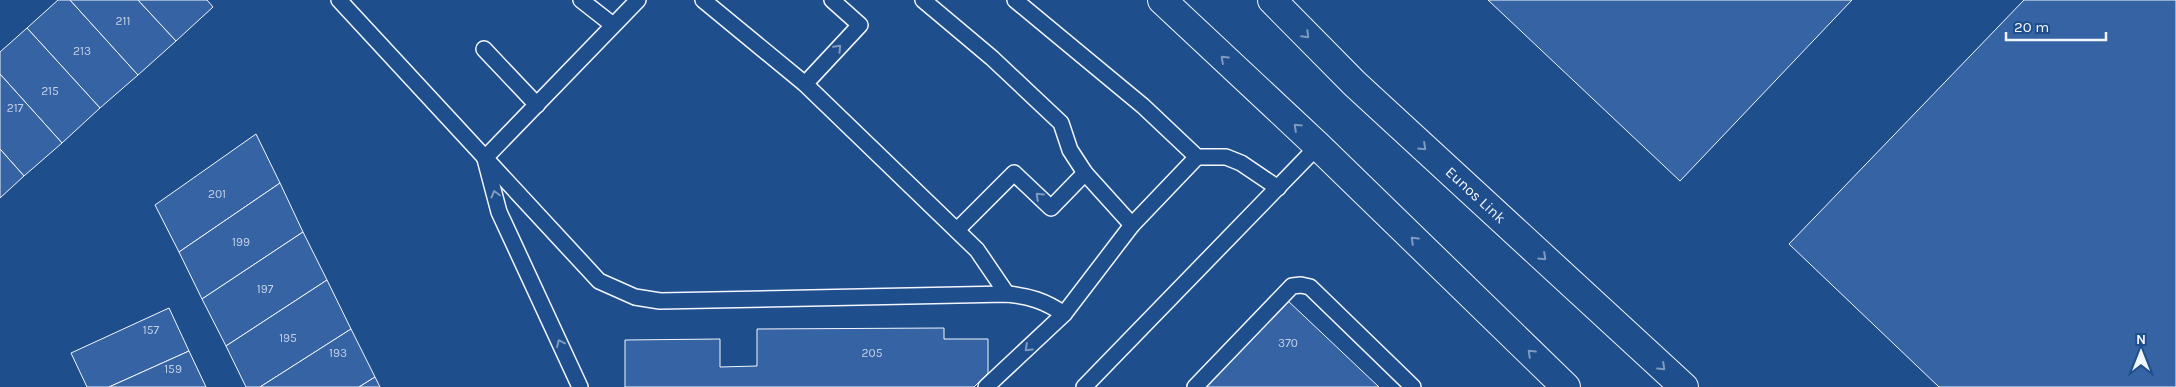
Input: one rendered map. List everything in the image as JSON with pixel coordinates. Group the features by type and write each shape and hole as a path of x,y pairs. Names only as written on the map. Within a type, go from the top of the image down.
{"highway":[{"path":"1162,0 1318,146 1566,387"},
{"name":"Eunos Link","path":"1272,0 1355,84 1684,387"}],"lane":[{"path":"581,0 613,25"},
{"path":"485,158 638,0"},
{"path":"703,0 805,84 977,250 1007,294"},
{"path":"805,84 860,25 832,0"},
{"path":"923,0 992,58 1060,123 1070,150 1085,173 1132,225"},
{"path":"1015,0 1143,106 1196,157 1226,157 1241,163 1278,188"},
{"path":"342,1 599,281 635,298 660,301 1007,294 1030,296 1049,304 1064,314"},
{"path":"484,49 537,105"},
{"path":"1084,387 1318,146"},
{"path":"986,387 1064,314 1132,225 1196,157"},
{"path":"485,158 499,212 580,387"},
{"path":"956,230 1014,173 1051,208 1085,173"},
{"path":"1195,387 1292,286 1300,285 1310,287 1413,387"}],"building":[{"path":"58,0 70,0 138,75 100,108 27,28"},
{"path":"70,0 138,0 176,41 138,75"},
{"path":"138,0 207,0 213,7 176,41"},
{"path":"1488,0 1852,0 1680,181"},
{"path":"2024,0 2176,0 2176,387 1939,387 1789,244"},
{"path":"27,28 100,108 62,143 0,74 0,52"},
{"path":"0,74 62,143 24,176 0,149"},
{"path":"256,134 280,183 179,252 155,205"},
{"path":"0,149 24,176 0,198"},
{"path":"280,183 303,232 202,299 179,252"},
{"path":"303,232 327,280 226,346 202,299"},
{"path":"327,280 351,329 260,387 246,387 226,346"},
{"path":"1286,299 1379,387 1200,387"},
{"path":"169,308 189,351 109,387 87,387 71,353"},
{"path":"944,328 944,339 988,339 988,373 974,387 625,387 625,340 720,339 720,367 757,366 757,329"},
{"path":"351,329 375,377 359,387 260,387"},
{"path":"189,351 206,387 109,387"},
{"path":"375,377 380,387 359,387"}]}
